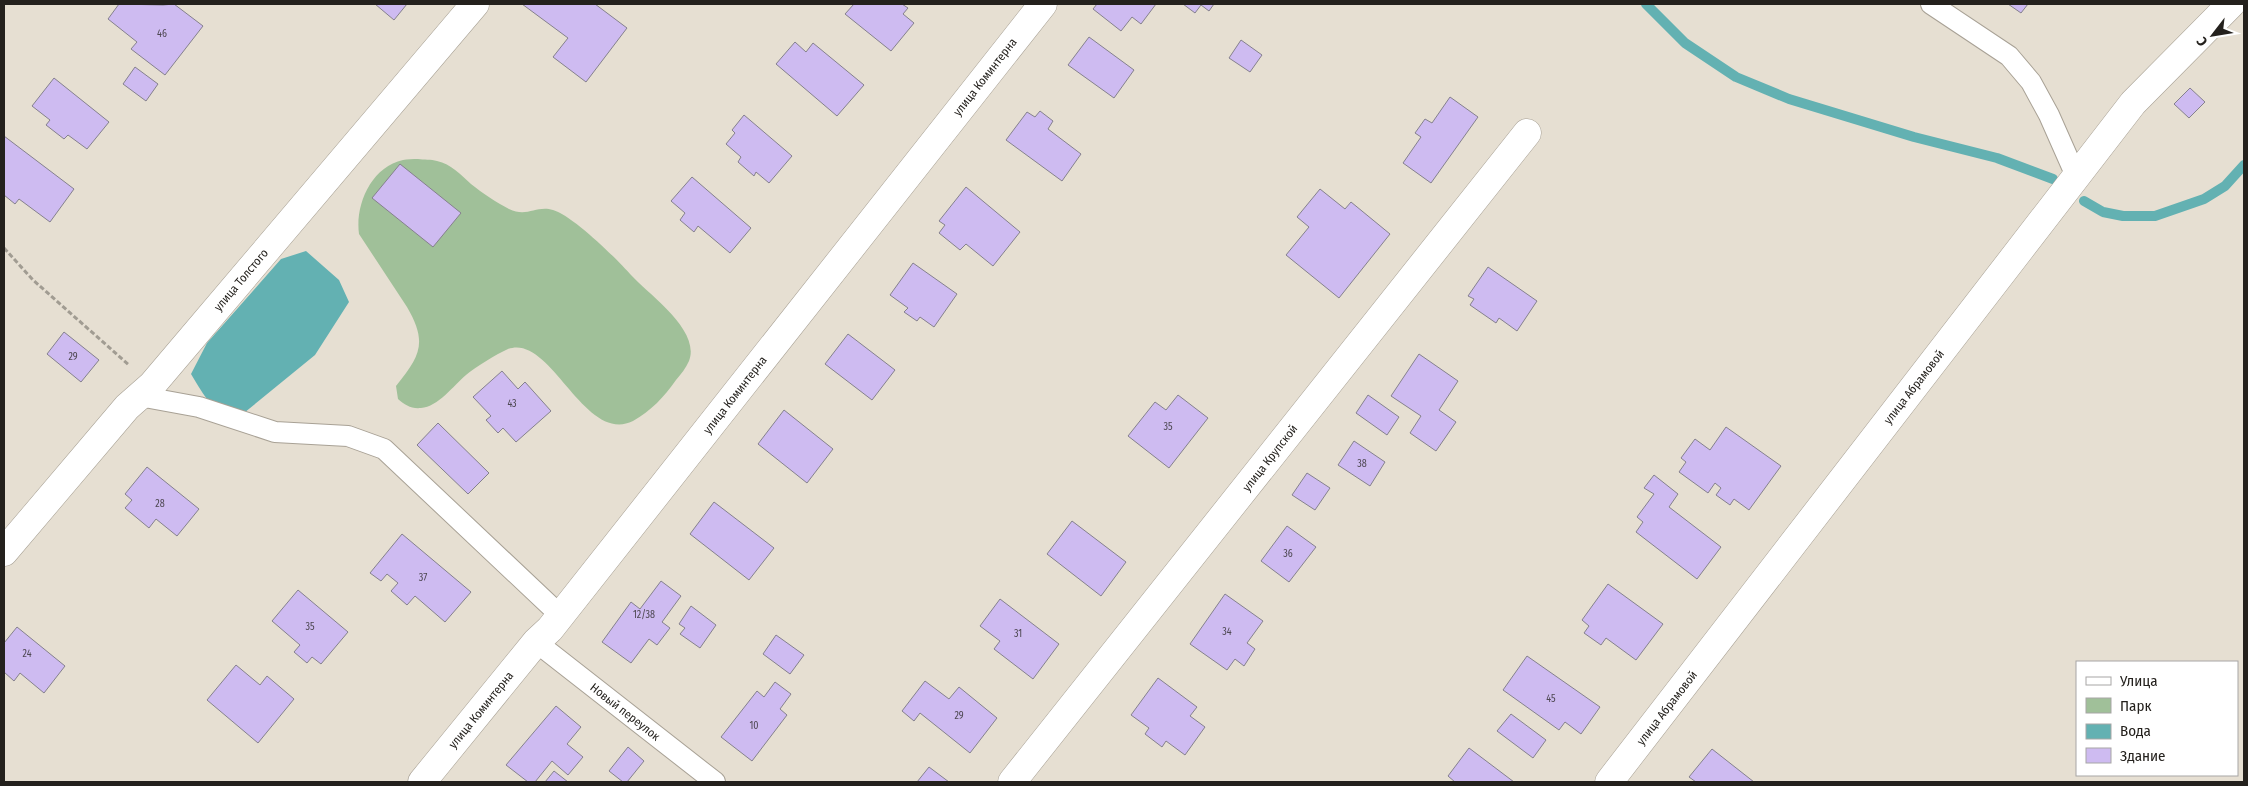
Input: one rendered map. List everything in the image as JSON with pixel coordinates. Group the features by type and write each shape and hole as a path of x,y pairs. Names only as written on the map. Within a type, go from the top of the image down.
{"street":[{"name":"улица Толстого","path":"4,552 127,407 146,391 475,4"},
{"name":"улица Коминтерна","path":"422,782 536,642 561,616 1043,4"},
{"name":"улица Абрамовой","path":"1609,782 2133,103 2231,4"},
{"name":"улица Крупской","path":"1012,782 1528,133"}],"lane":[{"path":"1931,4 2009,56 2031,82 2049,115 2076,176"},
{"path":"146,391 275,432 348,436 384,449 561,616"},
{"name":"Новый переулок","path":"536,642 715,782"}],"path":[{"path":"4,248 146,391"}],"green space":[{"path":"418,159 442,162 456,170 480,191 509,209 526,212 547,209 561,214 594,238 660,302 680,325 691,349 689,361 682,373 657,403 633,421 615,424 599,418 583,405 554,371 539,357 524,348 508,349 486,361 466,375 440,400 427,407 411,407 398,399 396,386 416,357 419,340 418,330 407,307 359,234 358,223 363,200 374,179 382,170 392,164 405,160"}],"water":[{"path":"306,251 339,280 349,302 315,355 239,417 222,411 210,402 191,374 207,343 281,259"}],"building":[{"path":"119,4 174,4 203,26 165,75 131,49 137,42 108,19"},
{"path":"375,4 407,4 394,20"},
{"path":"522,4 595,4 627,28 586,82 553,57 568,38"},
{"path":"854,4 902,4 908,8 903,14 914,23 891,51 845,14"},
{"path":"1097,4 1156,4 1141,24 1132,17 1121,31 1093,9"},
{"path":"1183,4 1214,4 1209,11 1201,5 1195,13"},
{"path":"2008,4 2028,4 2021,13"},
{"path":"1089,37 1134,70 1114,98 1068,65"},
{"path":"1241,40 1262,55 1250,72 1229,58"},
{"path":"795,42 806,52 813,43 864,85 837,116 776,64"},
{"path":"135,67 158,84 146,101 123,84"},
{"path":"54,78 109,122 87,149 68,135 64,139 46,125 50,120 32,106"},
{"path":"2190,88 2205,102 2189,118 2174,104"},
{"path":"1450,97 1478,117 1431,183 1403,163 1421,137 1415,133 1425,119 1432,123"},
{"path":"1040,111 1053,121 1048,129 1081,154 1062,181 1006,140 1027,112 1035,117"},
{"path":"744,115 792,156 769,183 756,172 754,176 738,162 741,157 726,144 735,133 732,130"},
{"path":"4,136 74,189 50,222 19,199 15,204 4,195"},
{"path":"400,164 461,213 433,247 372,198"},
{"path":"692,177 751,228 730,253 698,226 694,232 680,220 685,213 671,201"},
{"path":"966,187 1020,232 993,266 966,244 960,250 939,233 945,225 939,221"},
{"path":"1320,189 1345,209 1351,202 1390,234 1339,298 1286,255 1309,227 1297,217"},
{"path":"913,263 957,294 934,327 920,317 917,321 904,312 908,308 890,295"},
{"path":"1488,267 1537,301 1517,331 1499,318 1496,323 1470,305 1474,299 1468,296"},
{"path":"64,332 99,360 81,382 47,354"},
{"path":"848,334 895,370 872,400 825,364"},
{"path":"1419,354 1458,381 1439,410 1456,422 1436,451 1410,433 1421,416 1391,396"},
{"path":"502,371 518,389 525,382 551,411 516,442 503,428 498,433 486,420 491,416 473,397"},
{"path":"1178,395 1208,418 1169,468 1128,436 1155,402 1166,410"},
{"path":"1368,395 1399,417 1387,435 1356,413"},
{"path":"784,410 833,449 807,483 758,444"},
{"path":"438,423 489,473 468,494 417,445"},
{"path":"1726,427 1781,466 1749,510 1734,499 1730,505 1716,495 1721,488 1715,483 1708,493 1679,472 1686,462 1681,458 1695,439 1710,450"},
{"path":"1354,441 1385,462 1370,486 1338,465"},
{"path":"147,467 199,509 177,536 156,519 149,528 125,508 132,500 125,494"},
{"path":"1307,473 1330,488 1315,510 1292,495"},
{"path":"1654,475 1678,494 1669,507 1721,547 1697,579 1636,532 1643,522 1637,517 1654,494 1644,488"},
{"path":"714,502 774,548 749,580 690,534"},
{"path":"1072,521 1126,562 1101,596 1047,554"},
{"path":"1287,526 1316,547 1289,582 1261,561"},
{"path":"402,534 471,592 445,622 415,596 407,605 391,591 398,583 387,574 381,581 370,573"},
{"path":"661,581 681,596 662,622 670,628 657,645 649,639 631,663 602,642 631,602 640,609"},
{"path":"1608,584 1663,624 1636,660 1606,638 1601,645 1584,633 1589,626 1582,620"},
{"path":"298,590 348,632 321,664 312,657 307,663 294,652 300,645 272,621"},
{"path":"1225,594 1263,621 1247,643 1255,649 1244,666 1235,659 1227,670 1190,644"},
{"path":"1000,599 1059,644 1033,679 994,649 1000,641 980,626"},
{"path":"691,606 716,625 700,648 680,634 685,628 679,624"},
{"path":"17,627 65,666 44,693 20,673 14,681 4,672 4,643"},
{"path":"776,635 804,655 790,674 763,654"},
{"path":"1527,656 1600,707 1581,734 1565,722 1559,730 1503,690"},
{"path":"236,665 260,685 267,676 294,699 258,743 207,700"},
{"path":"1158,678 1197,707 1190,716 1205,727 1185,755 1166,741 1162,747 1145,734 1149,728 1131,715"},
{"path":"925,681 949,699 959,687 997,718 970,753 920,713 914,721 902,711"},
{"path":"775,682 791,694 780,709 787,715 752,761 721,737 757,691 764,697"},
{"path":"556,706 581,727 567,744 583,757 568,775 552,761 535,782 528,782 506,765"},
{"path":"1511,714 1546,740 1533,758 1497,731"},
{"path":"628,747 644,761 627,782 623,782 609,771"},
{"path":"1469,748 1514,782 1455,782 1448,776"},
{"path":"1712,749 1754,782 1696,782 1689,777"},
{"path":"929,767 949,782 917,782"},
{"path":"554,771 568,782 545,782"}],"waterway":[{"path":"1646,4 1685,43 1736,77 1789,99 1914,137 1997,158 2053,179"},
{"path":"2084,201 2103,212 2123,216 2155,216 2204,199 2225,186 2244,165"}]}
